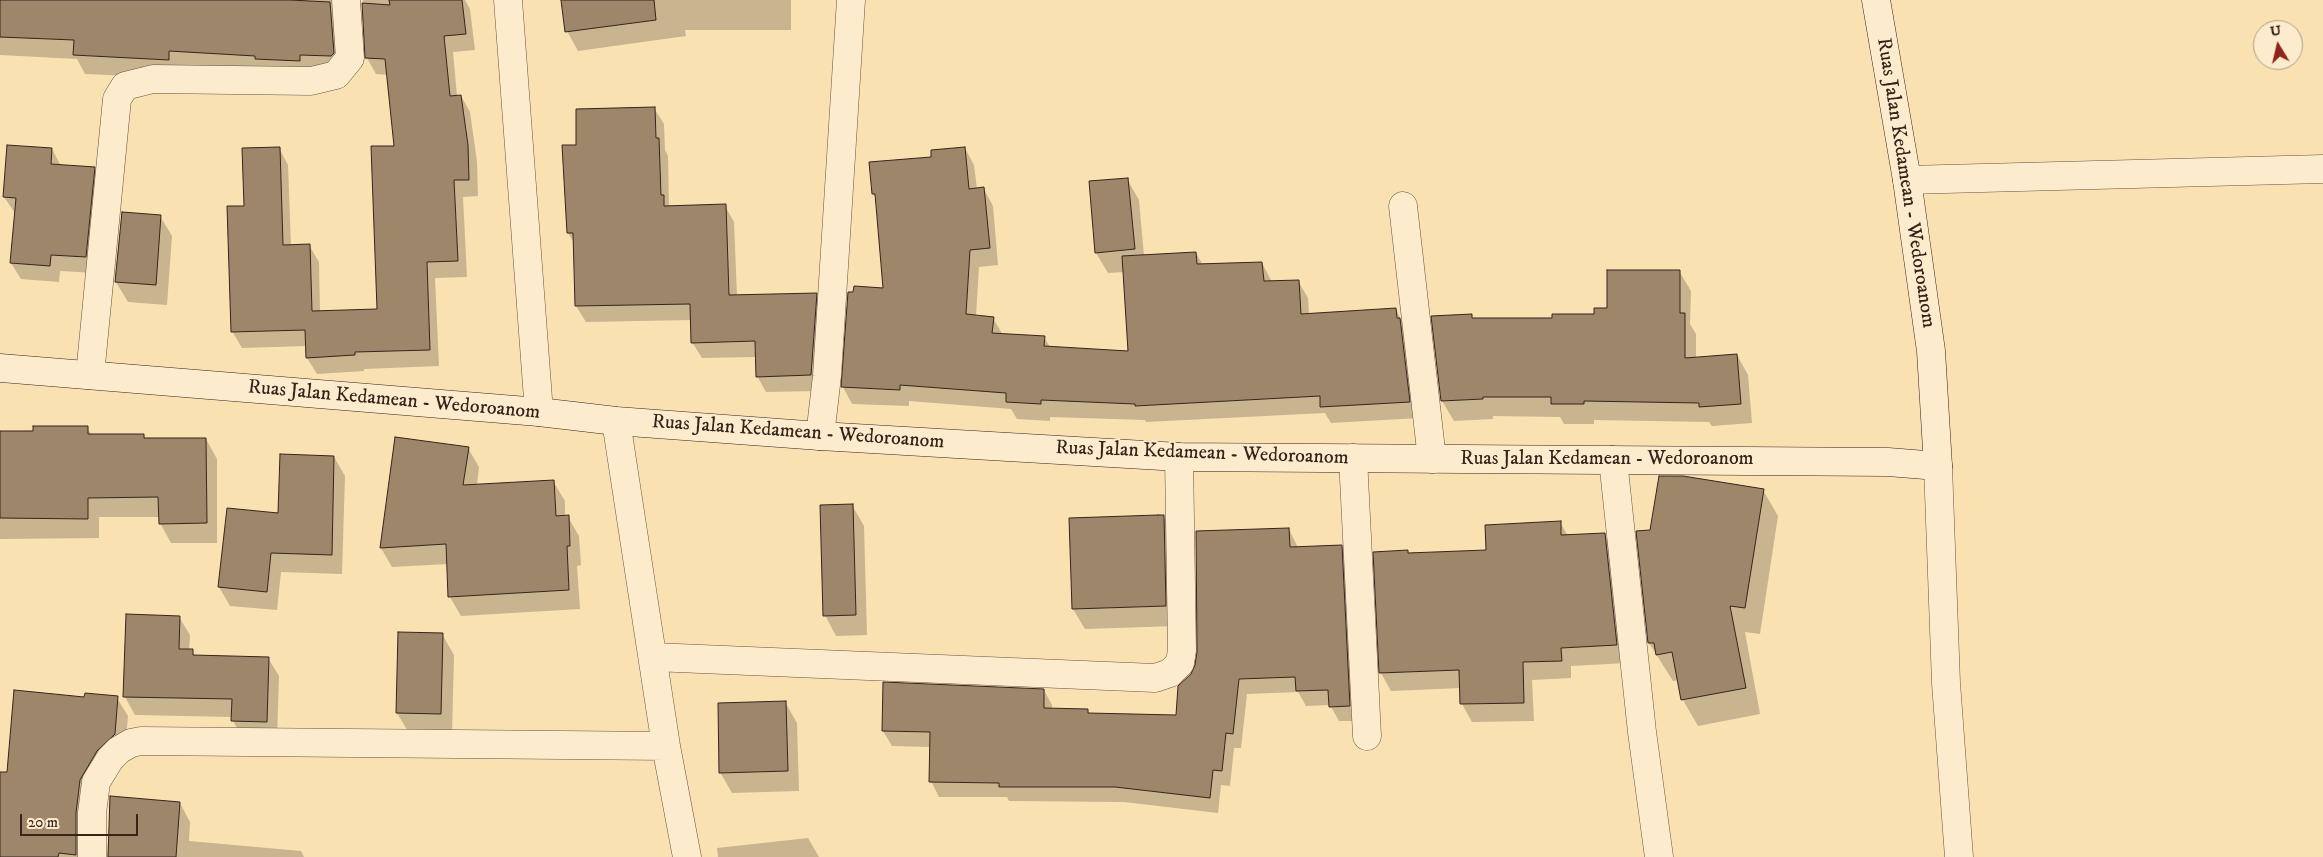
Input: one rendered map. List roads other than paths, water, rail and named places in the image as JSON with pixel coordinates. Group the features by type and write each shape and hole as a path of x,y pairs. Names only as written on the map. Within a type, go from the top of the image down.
{"street":[{"path":"90,375 117,99 125,86 153,79 311,81 336,75 350,58 346,0"},
{"path":"508,0 539,412"},
{"path":"820,436 828,366 851,0"},
{"name":"Ruas Jalan Kedamean - Wedoroanom","path":"0,368 539,412 616,421 820,436 1179,457 1888,462 1938,466 1931,351 1907,180 1876,0"},
{"path":"1907,180 2323,169"},
{"path":"1403,206 1432,459"},
{"path":"616,421 666,746 686,857"},
{"path":"652,657 1155,678 1170,673 1180,663 1182,650 1179,457"},
{"path":"1353,458 1367,736"},
{"path":"1613,460 1642,732 1659,857"},
{"path":"1938,466 1946,683 1959,857"},
{"path":"92,857 92,814 96,782 110,759 119,750 141,741 666,746"}]}
